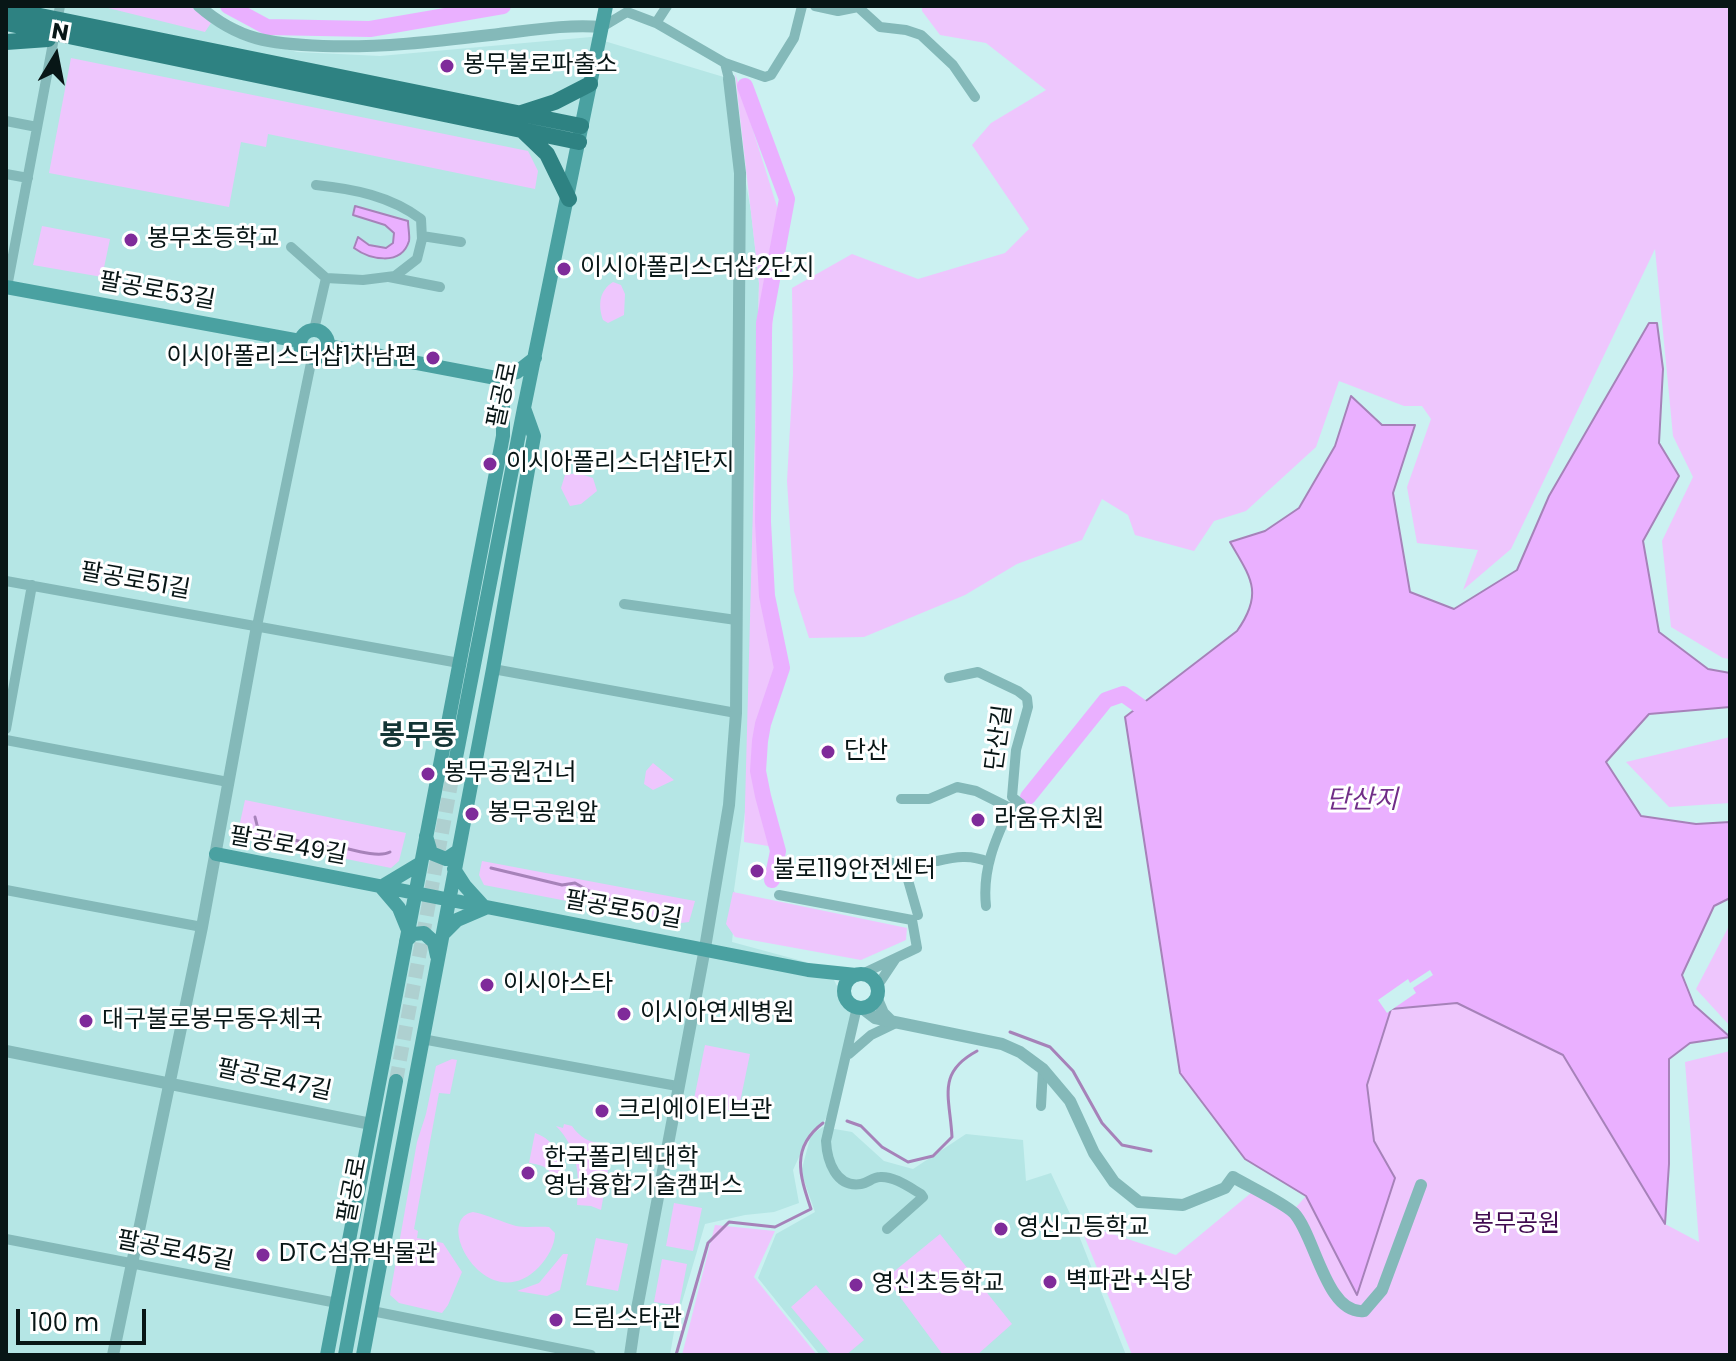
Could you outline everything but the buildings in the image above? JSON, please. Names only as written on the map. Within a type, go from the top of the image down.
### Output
[{"type":"highway","points":[[6,9],[38,22],[168,58],[520,121],[590,84]]},
{"type":"highway","points":[[6,42],[38,22]]},
{"type":"highway","points":[[6,23],[100,27],[580,134]]},
{"type":"highway","points":[[520,121],[547,154],[569,199]]},
{"type":"main road","name":"팔공로","points":[[453,773],[524,408],[608,6]]},
{"type":"main road","name":"팔공로53길","points":[[6,287],[300,341]]},
{"type":"main road","points":[[314,330],[325,335],[328,346],[320,357],[312,358],[304,354],[300,341],[307,332],[314,330]]},
{"type":"main road","points":[[328,346],[496,378],[517,372],[535,358]]},
{"type":"main road","points":[[327,1355],[407,936],[422,895],[421,863],[503,436],[503,392],[496,378]]},
{"type":"main road","points":[[503,436],[524,408]]},
{"type":"main road","points":[[363,1355],[534,436],[524,408]]},
{"type":"main road","points":[[426,836],[431,853],[446,859],[458,851]]},
{"type":"main road","name":"팔공로49길","points":[[216,854],[422,895]]},
{"type":"main road","points":[[407,936],[399,908],[381,887],[421,863]]},
{"type":"main road","points":[[443,935],[457,920],[485,908],[454,869]]},
{"type":"main road","name":"팔공로50길","points":[[422,895],[808,970],[859,974]]},
{"type":"main road","points":[[407,936],[424,933],[434,942],[438,961]]},
{"type":"main road","points":[[808,970],[822,976],[855,1004]]},
{"type":"main road","points":[[859,974],[873,978],[877,992],[855,1004],[847,981],[859,974]]},
{"type":"main road","name":"팔공로","points":[[345,1355],[396,1081]]},
{"type":"street","points":[[6,287],[60,6]]},
{"type":"street","points":[[199,6],[218,22],[266,43],[373,48],[583,25],[602,27],[627,12],[656,23],[725,63],[765,77],[771,75],[794,38],[802,6]]},
{"type":"street","points":[[656,23],[667,6]]},
{"type":"street","points":[[815,6],[838,11],[858,7],[880,27],[921,35],[953,65],[975,97]]},
{"type":"street","points":[[630,1355],[729,805],[736,713],[740,173],[725,63]]},
{"type":"street","points":[[6,121],[37,127]]},
{"type":"street","points":[[6,174],[28,178]]},
{"type":"street","points":[[291,247],[326,278],[363,280],[395,276],[417,259],[422,236],[421,219],[408,209],[384,198],[316,185]]},
{"type":"street","points":[[422,236],[461,242]]},
{"type":"street","points":[[387,277],[440,287]]},
{"type":"street","points":[[314,330],[326,278]]},
{"type":"street","points":[[216,854],[257,626],[312,358]]},
{"type":"street","name":"팔공로51길","points":[[6,581],[459,663]]},
{"type":"street","points":[[6,729],[32,585]]},
{"type":"street","points":[[624,604],[736,620]]},
{"type":"street","points":[[493,669],[736,713]]},
{"type":"street","name":"단산길","points":[[901,799],[929,799],[957,787],[976,791],[1010,808],[1021,804],[1012,797],[1016,750],[1028,707],[1027,698],[978,672],[949,678]]},
{"type":"street","points":[[6,740],[228,782]]},
{"type":"street","name":"단산길","points":[[986,906],[988,862],[1010,808]]},
{"type":"street","name":"팔공로49길","points":[[169,1082],[216,854]]},
{"type":"street","points":[[937,861],[961,856],[988,862]]},
{"type":"street","points":[[885,861],[904,866],[918,915]]},
{"type":"street","points":[[6,890],[202,927]]},
{"type":"street","points":[[779,895],[912,920],[917,948],[859,974]]},
{"type":"street","points":[[895,1022],[883,1013],[877,992],[896,958]]},
{"type":"street","points":[[887,1229],[923,1197],[921,1194],[896,1180],[878,1177],[862,1184],[847,1184],[835,1174],[827,1156],[826,1141],[848,1056],[855,1004],[875,1018],[1002,1044],[1020,1052],[1043,1069],[1070,1101],[1094,1153],[1114,1182],[1139,1202],[1183,1205],[1225,1188],[1233,1177],[1294,1213],[1330,1285],[1343,1305],[1354,1312],[1364,1311],[1382,1290],[1421,1185]]},
{"type":"street","points":[[848,1056],[871,1035],[895,1022]]},
{"type":"street","points":[[422,1039],[677,1086]]},
{"type":"street","name":"팔공로47길","points":[[6,1051],[371,1124]]},
{"type":"street","points":[[1041,1106],[1043,1069]]},
{"type":"street","points":[[113,1355],[169,1082]]},
{"type":"street","name":"팔공로45길","points":[[6,1239],[337,1303]]},
{"type":"street","points":[[372,1311],[591,1355]]},
{"type":"shaded area","points":[[6,6],[190,6],[211,23],[241,37],[297,52],[380,56],[591,37],[727,78],[751,211],[759,283],[746,805],[734,890],[736,901],[732,942],[828,968],[851,1014],[828,1115],[811,1131],[793,1170],[799,1203],[774,1212],[705,1224],[675,1326],[670,1355],[6,1355]]},
{"type":"shaded area","points":[[823,1127],[852,1132],[884,1161],[913,1169],[966,1134],[1023,1140],[1026,1181],[1051,1173],[1126,1355],[820,1355],[758,1278],[776,1234],[815,1212],[801,1172],[811,1135]]},
{"type":"green space","points":[[100,6],[190,6],[211,23],[205,32]]},
{"type":"green space","points":[[922,6],[1730,6],[1730,659],[1723,658],[1671,627],[1662,541],[1693,477],[1673,436],[1655,249],[1511,549],[1463,590],[1478,550],[1417,543],[1407,487],[1431,419],[1422,406],[1404,406],[1339,381],[1316,447],[1246,511],[1214,521],[1194,551],[1135,535],[1128,515],[1102,499],[1082,540],[1017,564],[965,595],[864,637],[809,638],[794,591],[787,481],[793,374],[792,288],[852,254],[918,279],[1005,253],[1029,229],[972,145],[991,123],[1046,90],[986,43],[940,35],[922,11]]},
{"type":"green space","points":[[71,58],[528,151],[538,171],[535,189],[268,134],[266,147],[241,142],[229,207],[49,173]]},
{"type":"green space","points":[[735,73],[779,213],[764,471],[778,664],[754,742],[757,792],[774,847],[744,842],[759,283]]},
{"type":"green space","points":[[42,226],[110,239],[102,277],[33,265]]},
{"type":"green space","points":[[613,282],[621,285],[625,294],[624,315],[608,323],[603,320],[601,299]]},
{"type":"green space","points":[[577,473],[593,478],[597,491],[581,504],[570,506],[561,488],[565,475]]},
{"type":"green space","points":[[1730,737],[1730,803],[1669,807],[1626,762]]},
{"type":"green space","points":[[653,763],[674,780],[653,790],[644,784],[646,771]]},
{"type":"green space","points":[[245,800],[406,833],[399,861],[391,868],[247,839],[239,827]]},
{"type":"green space","points":[[482,861],[695,901],[689,922],[681,923],[484,885],[479,875]]},
{"type":"green space","points":[[733,892],[907,928],[906,940],[861,960],[735,937],[726,924]]},
{"type":"green space","points":[[1730,926],[1730,1026],[1696,989]]},
{"type":"green space","name":"봉무공원","points":[[1457,1003],[1563,1055],[1665,1224],[1699,1242],[1685,1062],[1730,1051],[1730,1355],[1132,1355],[1079,1223],[1176,1255],[1251,1193],[1290,1214],[1306,1196],[1356,1294],[1395,1178],[1374,1141],[1367,1085],[1391,1009]]},
{"type":"green space","points":[[705,1045],[750,1054],[738,1112],[693,1104]]},
{"type":"green space","points":[[457,1060],[450,1094],[439,1093],[414,1229],[418,1231],[417,1238],[443,1243],[462,1272],[442,1313],[399,1303],[390,1295],[417,1142],[436,1066]]},
{"type":"green space","points":[[564,1124],[572,1126],[586,1139],[606,1143],[610,1152],[603,1160],[608,1171],[601,1210],[577,1205],[576,1163],[569,1144],[556,1126],[563,1128]]},
{"type":"green space","points":[[535,1133],[553,1145],[564,1179],[554,1178],[544,1167],[529,1163]]},
{"type":"green space","points":[[674,1203],[702,1208],[693,1251],[666,1246]]},
{"type":"green space","points":[[473,1212],[516,1226],[549,1227],[555,1233],[550,1252],[539,1267],[520,1280],[501,1282],[485,1275],[471,1262],[462,1247],[458,1231],[462,1219]]},
{"type":"green space","points":[[715,1225],[775,1231],[754,1277],[817,1355],[682,1355]]},
{"type":"green space","points":[[940,1234],[1012,1324],[977,1355],[943,1355],[886,1278]]},
{"type":"green space","points":[[596,1238],[628,1244],[618,1291],[586,1285]]},
{"type":"green space","points":[[563,1254],[568,1254],[560,1290],[547,1296],[517,1291],[539,1283]]},
{"type":"green space","points":[[662,1259],[687,1264],[679,1306],[654,1302]]},
{"type":"green space","points":[[816,1285],[864,1340],[846,1355],[831,1355],[791,1307]]},
{"type":"water","points":[[355,206],[408,221],[409,239],[405,249],[392,258],[384,258],[354,248],[358,237],[369,245],[386,248],[393,243],[394,233],[385,225],[353,215]]},
{"type":"water","name":"단산지","points":[[1649,323],[1657,323],[1663,369],[1659,443],[1679,476],[1643,541],[1659,632],[1708,669],[1730,673],[1730,707],[1649,714],[1606,762],[1641,816],[1696,824],[1730,822],[1730,898],[1714,906],[1682,975],[1694,1005],[1730,1037],[1690,1043],[1669,1059],[1669,1164],[1665,1224],[1563,1055],[1457,1003],[1391,1009],[1367,1085],[1374,1141],[1395,1178],[1357,1295],[1306,1196],[1245,1159],[1180,1073],[1125,717],[1237,631],[1250,606],[1252,586],[1230,542],[1265,531],[1299,508],[1335,446],[1351,396],[1382,425],[1415,425],[1393,493],[1410,592],[1454,609],[1517,570],[1549,496]]},
{"type":"pier","points":[[1430,970],[1433,975],[1413,988],[1416,993],[1387,1013],[1378,1000],[1408,979],[1410,983]]},
{"type":"waterway","points":[[228,6],[267,27],[370,29],[503,6]]},
{"type":"waterway","points":[[745,86],[787,199],[764,323],[763,522],[767,596],[782,668],[763,724],[758,771],[778,851],[772,880]]},
{"type":"waterway","points":[[1028,797],[1106,700],[1123,694],[1140,706]]},
{"type":"waterway","points":[[255,817],[263,836],[278,836],[373,854],[390,852]]},
{"type":"waterway","points":[[491,868],[562,885],[575,883],[600,897],[643,908],[652,906]]},
{"type":"waterway","points":[[1010,1032],[1050,1047],[1073,1071],[1102,1123],[1122,1145],[1151,1151]]},
{"type":"waterway","points":[[847,1121],[861,1126],[882,1147],[908,1162],[933,1156],[952,1137],[948,1098],[951,1077],[964,1059],[977,1051]]},
{"type":"waterway","points":[[676,1355],[708,1243],[729,1222],[775,1227],[811,1209],[800,1163],[806,1142],[823,1123]]},
{"type":"tunnel","points":[[396,1081],[453,773]]},
{"type":"place","name":"봉무불로파출소","points":[[447,66]]},
{"type":"place","name":"봉무초등학교","points":[[131,240]]},
{"type":"place","name":"이시아폴리스더샵2단지","points":[[564,269]]},
{"type":"place","name":"이시아폴리스더샵1차남편","points":[[433,358]]},
{"type":"place","name":"이시아폴리스더샵1단지","points":[[490,464]]},
{"type":"place","name":"단산","points":[[828,752]]},
{"type":"place","name":"봉무공원건너","points":[[428,774]]},
{"type":"place","name":"봉무공원앞","points":[[472,814]]},
{"type":"place","name":"라움유치원","points":[[978,820]]},
{"type":"place","name":"불로119안전센터","points":[[757,871]]},
{"type":"place","name":"이시아스타","points":[[487,985]]},
{"type":"place","name":"이시아연세병원","points":[[624,1014]]},
{"type":"place","name":"대구불로봉무동우체국","points":[[86,1021]]},
{"type":"place","name":"크리에이티브관","points":[[602,1111]]},
{"type":"place","name":"한국폴리텍대학 영남융합기술캠퍼스","points":[[528,1173]]},
{"type":"place","name":"영신고등학교","points":[[1001,1229]]},
{"type":"place","name":"DTC섬유박물관","points":[[263,1255]]},
{"type":"place","name":"벽파관+식당","points":[[1050,1282]]},
{"type":"place","name":"영신초등학교","points":[[856,1285]]},
{"type":"place","name":"드림스타관","points":[[556,1320]]},
{"type":"district","name":"봉무동","points":[[418,737]]}]
